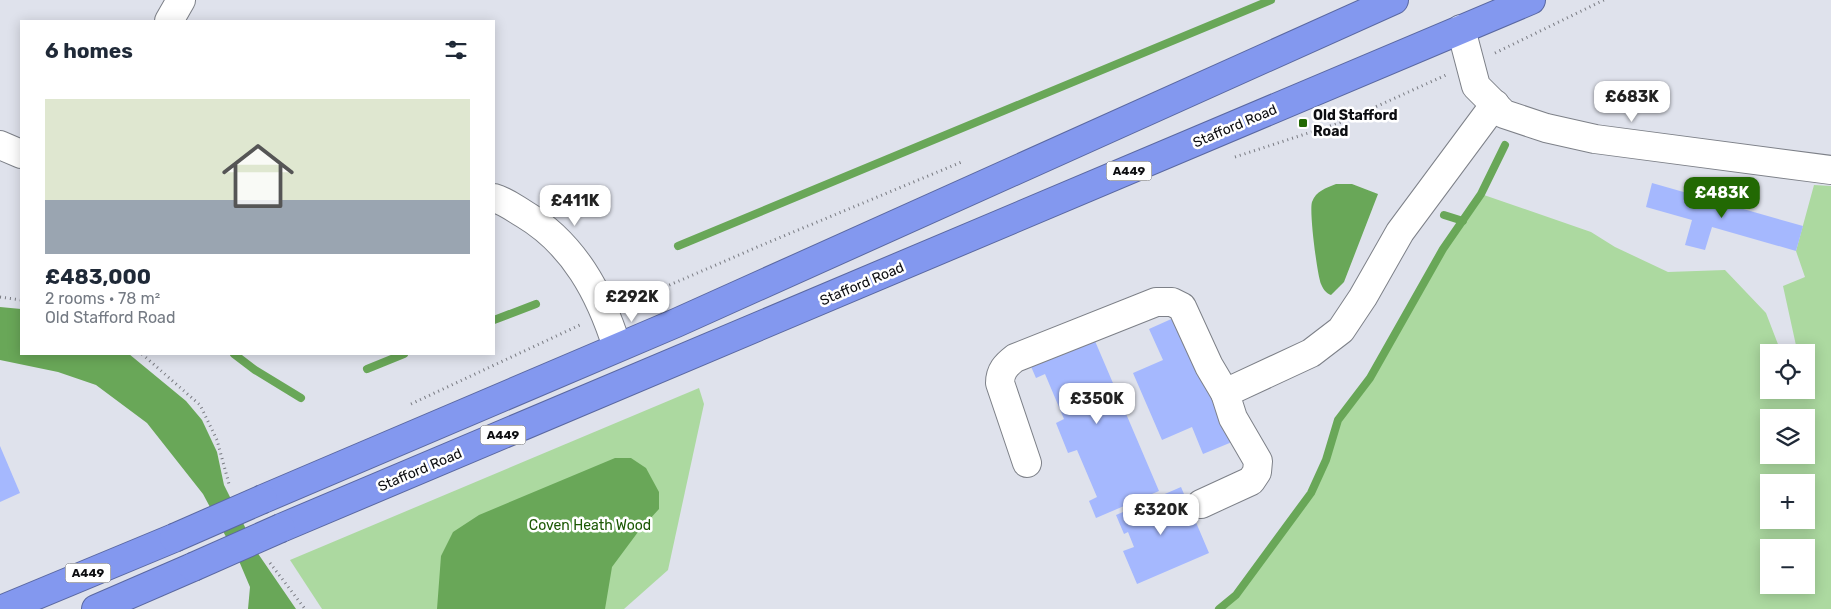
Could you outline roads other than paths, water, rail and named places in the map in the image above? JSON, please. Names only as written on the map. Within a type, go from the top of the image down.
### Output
[{"type":"highway","name":"A449","points":[[2,609],[174,538],[685,319],[1394,0]]},
{"type":"highway","name":"Stafford Road","points":[[96,609],[281,528],[1531,0]]},
{"type":"street","points":[[170,20],[181,0]]},
{"type":"street","points":[[1461,29],[1476,86],[1504,114],[1546,128],[1595,139],[1831,170]]},
{"type":"street","points":[[1225,393],[1311,353],[1341,330],[1400,232],[1495,104]]},
{"type":"street","points":[[0,145],[20,154]]},
{"type":"street","points":[[495,199],[546,227],[580,263],[607,312],[618,347]]},
{"type":"street","points":[[1028,463],[1000,384],[1000,375],[1007,365],[1015,358],[1156,302],[1172,302],[1182,307],[1225,393],[1233,418],[1258,461],[1256,472],[1246,484],[1201,504]]},
{"type":"waterway","points":[[678,246],[1271,0]]},
{"type":"waterway","points":[[1219,609],[1236,595],[1311,493],[1326,460],[1338,420],[1370,378],[1443,249],[1481,194],[1505,145]]},
{"type":"waterway","points":[[1444,215],[1463,221]]},
{"type":"waterway","points":[[495,320],[536,304]]},
{"type":"waterway","points":[[235,355],[255,370],[301,398]]},
{"type":"waterway","points":[[367,369],[402,355]]},
{"type":"place","name":"Old Stafford Road","points":[[1303,123]]},
{"type":"park label","name":"Coven Heath Wood","points":[[590,525]]}]
